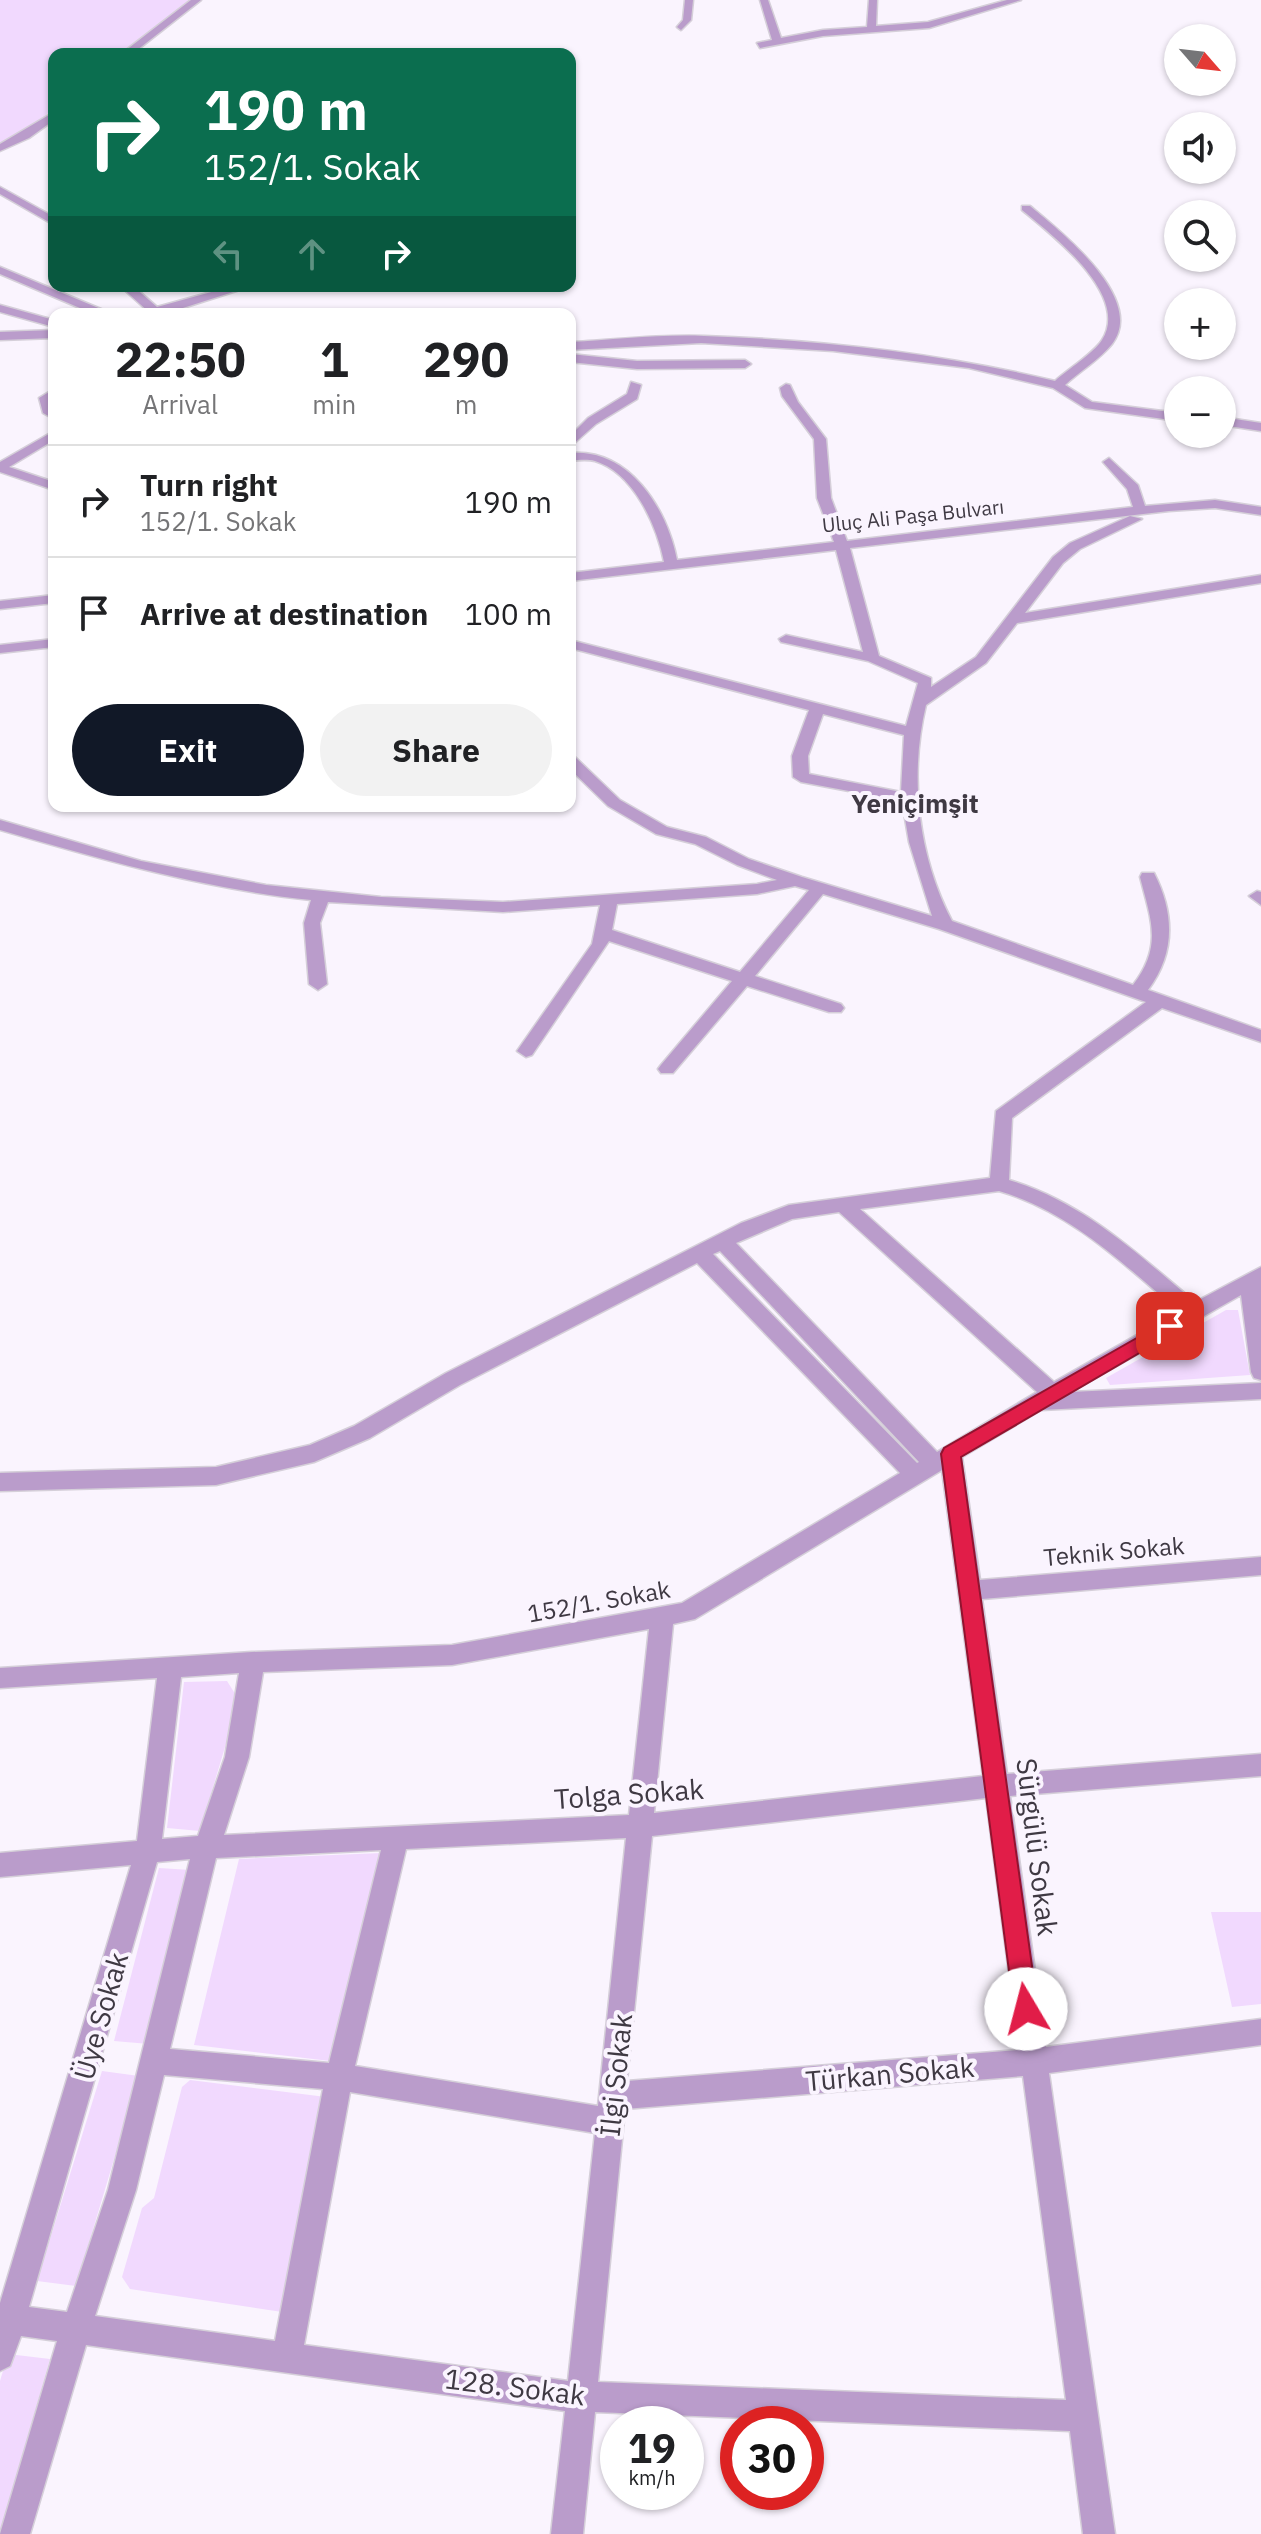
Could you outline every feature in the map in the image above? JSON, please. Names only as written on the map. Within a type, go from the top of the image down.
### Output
[{"type":"street","points":[[134,48],[197,0]]},
{"type":"street","points":[[681,27],[687,20],[689,0]]},
{"type":"street","points":[[764,0],[777,41]]},
{"type":"street","points":[[871,29],[873,0]]},
{"type":"street","points":[[760,45],[832,32],[934,24],[1017,0]]},
{"type":"street","points":[[0,148],[25,136],[48,119]]},
{"type":"street","points":[[0,190],[48,218]]},
{"type":"street","points":[[1026,208],[1096,274],[1111,299],[1112,333],[1108,341],[1057,385]]},
{"type":"street","points":[[0,270],[48,290]]},
{"type":"street","points":[[52,292],[90,308]]},
{"type":"street","points":[[133,292],[150,308]]},
{"type":"street","points":[[173,308],[226,292]]},
{"type":"street","points":[[0,308],[48,322]]},
{"type":"street","points":[[0,336],[48,334]]},
{"type":"street","points":[[576,346],[701,339],[767,341],[969,364],[1057,385],[1089,405],[1164,415]]},
{"type":"street","points":[[576,359],[637,365],[745,364]]},
{"type":"street","points":[[576,437],[592,421],[633,396],[635,385]]},
{"type":"street","points":[[786,388],[790,402],[816,430],[820,439],[824,498],[842,545],[872,658]]},
{"type":"street","points":[[1236,423],[1261,427]]},
{"type":"street","points":[[0,467],[48,439]]},
{"type":"street","points":[[576,457],[605,460],[631,483],[658,521],[669,544],[671,563]]},
{"type":"street","points":[[1109,462],[1133,488],[1140,510]]},
{"type":"street","points":[[0,467],[48,484]]},
{"type":"street","name":"Uluç Ali Paşa Bulvarı","points":[[576,576],[1169,507],[1215,504],[1261,511]]},
{"type":"street","points":[[917,704],[981,660],[1058,560],[1075,546],[1107,530],[1169,507]]},
{"type":"street","points":[[1013,619],[1258,579],[1261,563]]},
{"type":"street","points":[[0,605],[48,600]]},
{"type":"street","points":[[786,639],[872,658],[926,681],[917,704],[906,768],[911,822],[936,910],[945,925]]},
{"type":"street","points":[[0,649],[48,644]]},
{"type":"street","points":[[576,646],[912,732]]},
{"type":"street","points":[[818,707],[800,756],[801,777],[909,798]]},
{"type":"street","points":[[576,766],[614,803],[662,831],[700,840],[743,862],[796,881],[945,925],[1261,1036]]},
{"type":"street","points":[[0,825],[139,865],[266,890],[321,896],[503,907],[757,889],[796,881]]},
{"type":"street","points":[[1138,991],[1155,970],[1164,942],[1148,877]]},
{"type":"street","points":[[667,1069],[820,888]]},
{"type":"street","points":[[318,984],[312,923],[321,896]]},
{"type":"street","points":[[526,1051],[600,944],[610,899]]},
{"type":"street","points":[[602,933],[835,1008]]},
{"type":"street","points":[[999,1184],[1003,1115],[1161,1000]]},
{"type":"street","points":[[0,1482],[216,1476],[314,1453],[362,1432],[453,1379],[722,1241],[789,1212],[999,1184],[1029,1191],[1067,1209],[1194,1313]]},
{"type":"street","points":[[843,1205],[1044,1398],[1261,1391]]},
{"type":"street","points":[[722,1241],[933,1464]]},
{"type":"street","points":[[700,1253],[933,1464]]},
{"type":"street","points":[[1257,1278],[1261,1372]]},
{"type":"street","name":"152/1. Sokak","points":[[0,1678],[252,1662],[452,1655],[687,1612],[1044,1398],[1257,1278]]},
{"type":"street","name":"Sürgülü Sokak","points":[[933,1464],[971,1590],[1099,2534]]},
{"type":"street","name":"Teknik Sokak","points":[[971,1590],[1261,1566]]},
{"type":"street","name":"İlgi Sokak","points":[[567,2534],[662,1616]]},
{"type":"street","points":[[14,2534],[76,2328],[122,2190],[206,1847],[224,1807],[249,1712],[252,1662]]},
{"type":"street","name":"Üye Sokak","points":[[0,2356],[5,2318],[148,1851],[170,1669]]},
{"type":"street","name":"Tolga Sokak","points":[[0,1865],[206,1847],[641,1826],[996,1786],[1261,1765]]},
{"type":"street","points":[[287,2357],[339,2077],[396,1838]]},
{"type":"street","name":"Türkan Sokak","points":[[156,2061],[339,2077],[612,2109],[1033,2062],[1261,2032]]},
{"type":"street","name":"128. Sokak","points":[[5,2318],[583,2397],[1083,2416]]},
{"type":"shaded area","points":[[0,0],[191,0],[127,48],[48,48],[48,113],[30,129],[0,145]]},
{"type":"shaded area","points":[[1226,1310],[1238,1310],[1250,1375],[1110,1385],[1106,1378]]},
{"type":"shaded area","points":[[227,1681],[239,1700],[200,1831],[167,1828],[184,1682]]},
{"type":"shaded area","points":[[382,1853],[351,1990],[345,1997],[330,2061],[194,2045],[239,1859]]},
{"type":"shaded area","points":[[159,1868],[191,1870],[149,2044],[114,2041]]},
{"type":"shaded area","points":[[1211,1912],[1261,1912],[1261,2004],[1232,2007]]},
{"type":"shaded area","points":[[102,2071],[139,2076],[76,2286],[37,2281]]},
{"type":"shaded area","points":[[190,2080],[326,2097],[282,2312],[130,2289],[122,2277],[142,2208],[154,2198],[182,2087]]},
{"type":"shaded area","points":[[8,2354],[50,2359],[0,2534],[0,2381]]},
{"type":"district","name":"Yeniçimşit","points":[[915,804]]},
{"type":"route","points":[[1026,2009],[951,1454],[1170,1326]]}]
